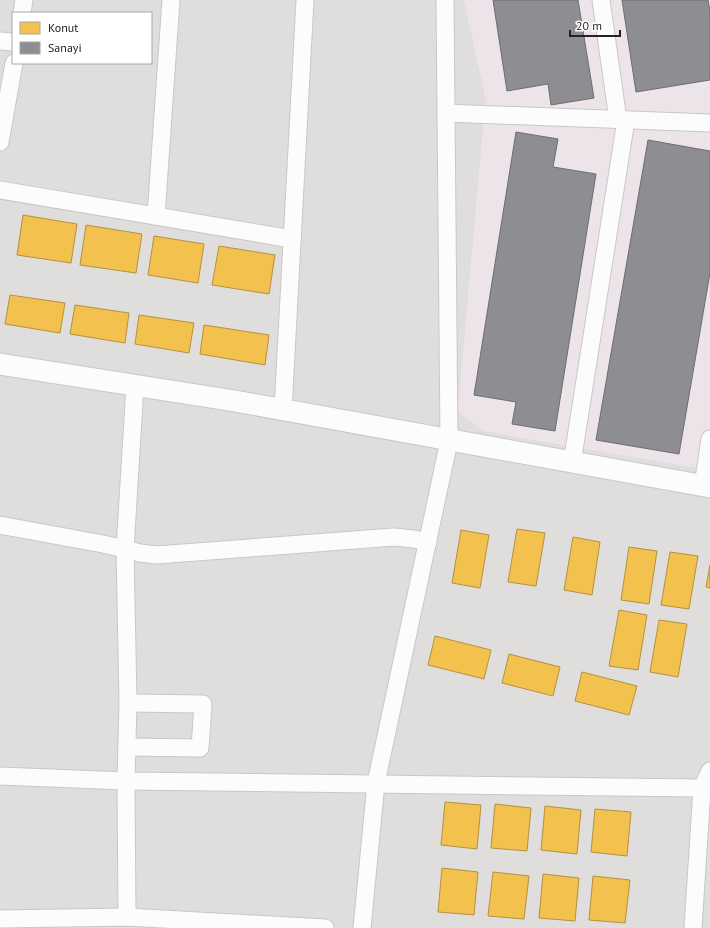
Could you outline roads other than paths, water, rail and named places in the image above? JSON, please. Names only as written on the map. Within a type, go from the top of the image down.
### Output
[{"type":"street","points":[[22,12],[24,0]]},
{"type":"street","points":[[156,216],[171,0]]},
{"type":"street","points":[[283,410],[305,0]]},
{"type":"street","points":[[362,928],[376,783],[449,441],[445,0]]},
{"type":"street","points":[[572,463],[622,120],[601,0]]},
{"type":"street","points":[[0,41],[12,42]]},
{"type":"street","points":[[0,142],[14,64]]},
{"type":"street","points":[[446,113],[710,123]]},
{"type":"street","points":[[0,190],[292,239]]},
{"type":"street","points":[[0,364],[235,401],[449,441],[706,486],[710,439]]},
{"type":"street","points":[[127,917],[126,781],[128,703],[125,549],[135,386]]},
{"type":"street","points":[[0,525],[103,544],[140,553],[157,555],[394,537],[414,538],[428,542]]},
{"type":"street","points":[[127,747],[200,748],[203,704],[128,703]]},
{"type":"street","points":[[693,928],[702,788],[710,771]]},
{"type":"street","points":[[0,776],[126,781],[702,788]]},
{"type":"street","points":[[0,919],[127,917],[325,928]]}]
